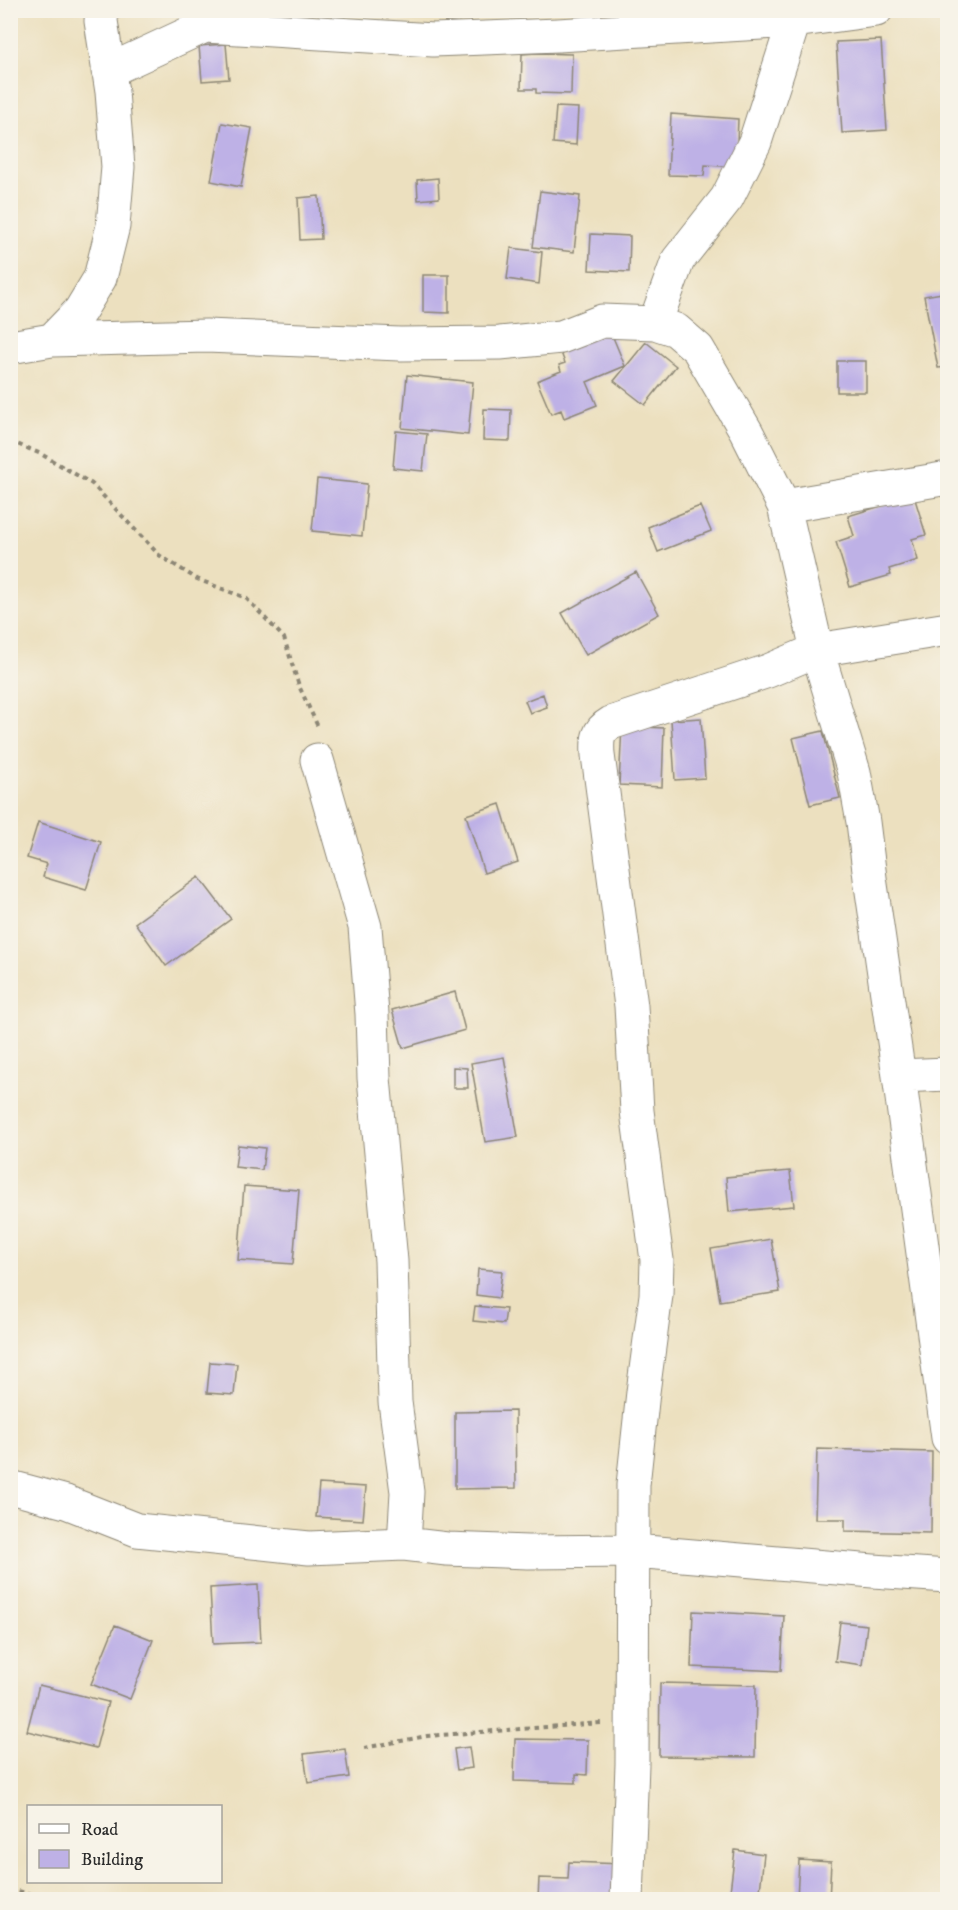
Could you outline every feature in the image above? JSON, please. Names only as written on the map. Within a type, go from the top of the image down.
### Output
[{"type":"street","points":[[52,340],[80,311],[100,278],[113,226],[118,167],[112,92],[101,21],[102,10]]},
{"type":"street","points":[[108,71],[205,26],[434,40],[558,35],[658,19],[794,21],[876,10]]},
{"type":"street","points":[[655,322],[678,260],[727,198],[755,142],[794,21]]},
{"type":"street","points":[[10,347],[52,340],[206,336],[400,344],[500,343],[561,337],[602,321],[655,322],[676,330],[698,349],[746,431],[784,506],[817,650],[854,772],[899,1076],[948,1438]]},
{"type":"street","points":[[784,506],[948,478]]},
{"type":"street","points":[[627,1899],[632,1764],[633,1485],[656,1295],[657,1260],[637,1111],[631,1006],[598,755],[598,735],[611,723],[756,675],[817,650],[948,629]]},
{"type":"street","points":[[317,760],[365,927],[372,1014],[374,1078],[391,1260],[395,1402],[407,1492],[404,1544]]},
{"type":"street","points":[[899,1076],[948,1074]]},
{"type":"street","points":[[10,1487],[66,1502],[137,1530],[309,1548],[404,1544],[447,1549],[634,1551],[948,1576]]},
{"type":"path","points":[[10,441],[40,454],[92,484],[159,555],[197,579],[246,598],[284,638],[299,686],[319,728],[317,760]]},
{"type":"path","points":[[364,1748],[427,1736],[632,1720]]},
{"type":"path","points":[[10,1889],[55,1899]]},
{"type":"building","points":[[881,40],[887,130],[842,133],[836,42]]},
{"type":"building","points":[[226,44],[229,79],[202,81],[199,46]]},
{"type":"building","points":[[522,54],[572,54],[571,94],[536,93],[536,89],[521,89]]},
{"type":"building","points":[[556,107],[578,108],[576,145],[553,143]]},
{"type":"building","points":[[671,114],[738,119],[736,167],[705,165],[704,176],[668,175]]},
{"type":"building","points":[[222,123],[252,128],[241,187],[211,181]]},
{"type":"building","points":[[438,178],[439,198],[418,200],[417,180]]},
{"type":"building","points":[[540,191],[580,196],[574,252],[533,247]]},
{"type":"building","points":[[319,196],[321,239],[300,240],[298,198]]},
{"type":"building","points":[[591,234],[630,236],[629,272],[589,270]]},
{"type":"building","points":[[511,248],[542,252],[539,284],[507,279]]},
{"type":"building","points":[[423,275],[449,275],[449,313],[423,312]]},
{"type":"building","points":[[948,292],[948,367],[938,368],[924,296]]},
{"type":"building","points":[[610,330],[625,366],[587,382],[597,405],[564,418],[561,410],[551,414],[537,381],[561,371],[559,365],[565,363],[560,350]]},
{"type":"building","points":[[646,342],[676,366],[645,405],[614,381]]},
{"type":"building","points":[[837,361],[866,361],[866,392],[837,392]]},
{"type":"building","points":[[407,375],[473,382],[468,435],[402,428]]},
{"type":"building","points":[[484,409],[511,410],[510,441],[483,440]]},
{"type":"building","points":[[396,431],[427,434],[423,471],[393,468]]},
{"type":"building","points":[[317,479],[367,484],[362,536],[312,531]]},
{"type":"building","points":[[914,496],[926,535],[912,539],[918,560],[889,569],[891,575],[850,587],[836,542],[854,536],[848,516]]},
{"type":"building","points":[[700,506],[711,531],[658,552],[648,527]]},
{"type":"building","points":[[636,572],[659,614],[586,655],[562,613]]},
{"type":"building","points":[[543,694],[547,707],[530,713],[525,701]]},
{"type":"building","points":[[701,718],[705,778],[675,780],[671,720]]},
{"type":"building","points":[[622,726],[664,728],[662,787],[619,785]]},
{"type":"building","points":[[823,731],[840,798],[810,805],[793,738]]},
{"type":"building","points":[[500,804],[518,862],[484,873],[466,815]]},
{"type":"building","points":[[38,822],[101,842],[86,890],[43,877],[47,864],[27,858]]},
{"type":"building","points":[[199,877],[231,919],[166,966],[135,923]]},
{"type":"building","points":[[455,992],[465,1030],[403,1048],[392,1010]]},
{"type":"building","points":[[504,1057],[518,1137],[485,1142],[471,1063]]},
{"type":"building","points":[[453,1067],[467,1068],[468,1088],[453,1088]]},
{"type":"building","points":[[238,1145],[265,1148],[262,1170],[235,1167]]},
{"type":"building","points":[[790,1171],[794,1206],[729,1212],[726,1177]]},
{"type":"building","points":[[244,1186],[299,1190],[293,1264],[238,1260]]},
{"type":"building","points":[[771,1239],[780,1292],[720,1301],[711,1249]]},
{"type":"building","points":[[478,1269],[502,1271],[499,1298],[476,1295]]},
{"type":"building","points":[[475,1306],[506,1309],[504,1324],[473,1321]]},
{"type":"building","points":[[210,1362],[237,1364],[234,1395],[207,1393]]},
{"type":"building","points":[[515,1411],[516,1488],[455,1489],[455,1412]]},
{"type":"building","points":[[817,1449],[932,1452],[931,1533],[845,1531],[845,1519],[815,1519]]},
{"type":"building","points":[[319,1484],[366,1487],[363,1520],[316,1517]]},
{"type":"building","points":[[258,1585],[261,1642],[213,1644],[210,1588]]},
{"type":"building","points":[[693,1611],[784,1616],[781,1671],[691,1667]]},
{"type":"building","points":[[840,1622],[867,1625],[862,1665],[835,1661]]},
{"type":"building","points":[[115,1625],[153,1640],[130,1699],[91,1684]]},
{"type":"building","points":[[660,1683],[756,1685],[755,1757],[659,1756]]},
{"type":"building","points":[[39,1685],[108,1702],[96,1748],[27,1731]]},
{"type":"building","points":[[515,1739],[588,1740],[587,1775],[576,1774],[576,1783],[514,1781]]},
{"type":"building","points":[[469,1747],[472,1768],[457,1770],[454,1749]]},
{"type":"building","points":[[345,1749],[349,1777],[308,1783],[304,1754]]},
{"type":"building","points":[[735,1850],[764,1854],[759,1900],[729,1900]]},
{"type":"building","points":[[799,1860],[831,1862],[829,1900],[797,1900]]},
{"type":"building","points":[[569,1862],[623,1864],[622,1900],[538,1900],[539,1878],[568,1879]]}]
